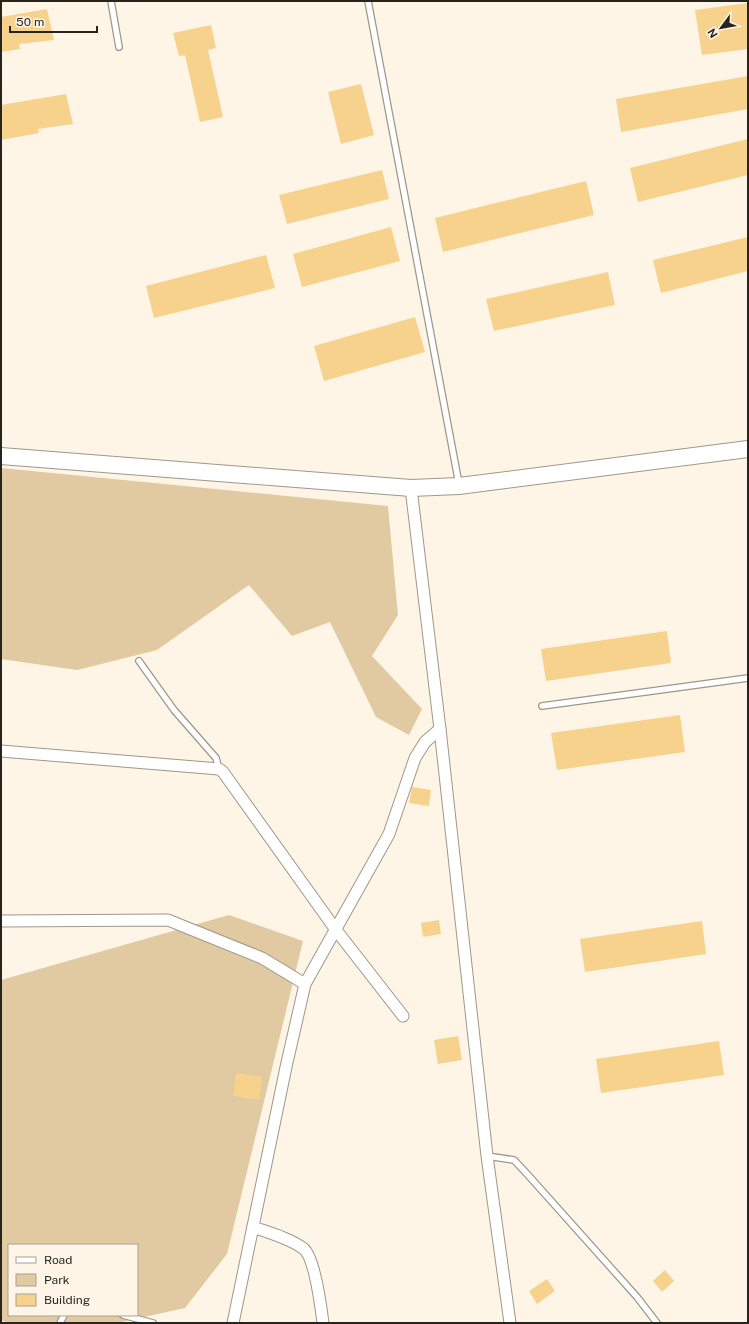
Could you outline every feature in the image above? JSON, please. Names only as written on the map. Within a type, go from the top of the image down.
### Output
[{"type":"street","points":[[1,456],[411,488],[459,486],[748,449]]},
{"type":"street","points":[[411,488],[440,729],[487,1156],[510,1323]]},
{"type":"street","points":[[233,1323],[286,1067],[306,984],[389,834],[415,758],[425,742],[440,729]]},
{"type":"street","points":[[1,751],[218,769],[223,772],[336,930],[403,1016]]},
{"type":"street","points":[[1,921],[168,920],[262,958],[306,984]]},
{"type":"street","points":[[253,1227],[288,1240],[305,1250],[314,1270],[324,1323]]},
{"type":"lane","points":[[111,1],[119,47]]},
{"type":"lane","points":[[368,1],[459,486]]},
{"type":"lane","points":[[139,661],[174,710],[216,758],[218,769]]},
{"type":"lane","points":[[542,706],[748,678]]},
{"type":"lane","points":[[487,1156],[514,1160],[637,1297],[657,1323]]},
{"type":"lane","points":[[127,1316],[153,1323]]},
{"type":"green space","points":[[1,468],[388,506],[398,615],[372,656],[422,709],[409,735],[376,717],[330,622],[292,636],[249,585],[157,650],[77,670],[1,659]]},
{"type":"green space","points":[[229,915],[303,941],[227,1254],[185,1308],[117,1323],[8,1323],[1,1320],[1,980]]},
{"type":"building","points":[[748,3],[748,49],[702,55],[695,10]]},
{"type":"building","points":[[47,9],[54,40],[19,44],[20,49],[1,52],[1,17]]},
{"type":"building","points":[[211,25],[216,48],[208,50],[223,117],[200,122],[185,55],[179,56],[173,33]]},
{"type":"building","points":[[748,76],[748,109],[621,132],[616,99]]},
{"type":"building","points":[[361,84],[374,135],[341,144],[328,92]]},
{"type":"building","points":[[66,94],[73,124],[38,129],[39,133],[1,140],[1,105]]},
{"type":"building","points":[[748,139],[748,175],[638,202],[630,168]]},
{"type":"building","points":[[382,170],[389,199],[287,224],[279,195]]},
{"type":"building","points":[[586,181],[594,215],[443,252],[435,218]]},
{"type":"building","points":[[391,227],[400,261],[302,287],[293,254]]},
{"type":"building","points":[[748,237],[748,271],[661,293],[653,260]]},
{"type":"building","points":[[266,255],[275,288],[154,318],[146,286]]},
{"type":"building","points":[[608,272],[615,305],[494,331],[486,299]]},
{"type":"building","points":[[415,317],[425,352],[324,381],[314,346]]},
{"type":"building","points":[[667,631],[671,663],[546,681],[541,649]]},
{"type":"building","points":[[680,715],[685,752],[557,770],[551,733]]},
{"type":"building","points":[[412,787],[431,790],[429,806],[409,803]]},
{"type":"building","points":[[439,920],[441,934],[423,937],[421,923]]},
{"type":"building","points":[[702,921],[706,954],[585,972],[580,939]]},
{"type":"building","points":[[458,1036],[462,1060],[438,1064],[434,1040]]},
{"type":"building","points":[[719,1041],[724,1075],[601,1093],[596,1059]]},
{"type":"building","points":[[236,1073],[262,1077],[259,1100],[233,1096]]},
{"type":"building","points":[[665,1270],[674,1281],[662,1292],[653,1281]]},
{"type":"building","points":[[547,1279],[555,1291],[537,1304],[529,1291]]}]
